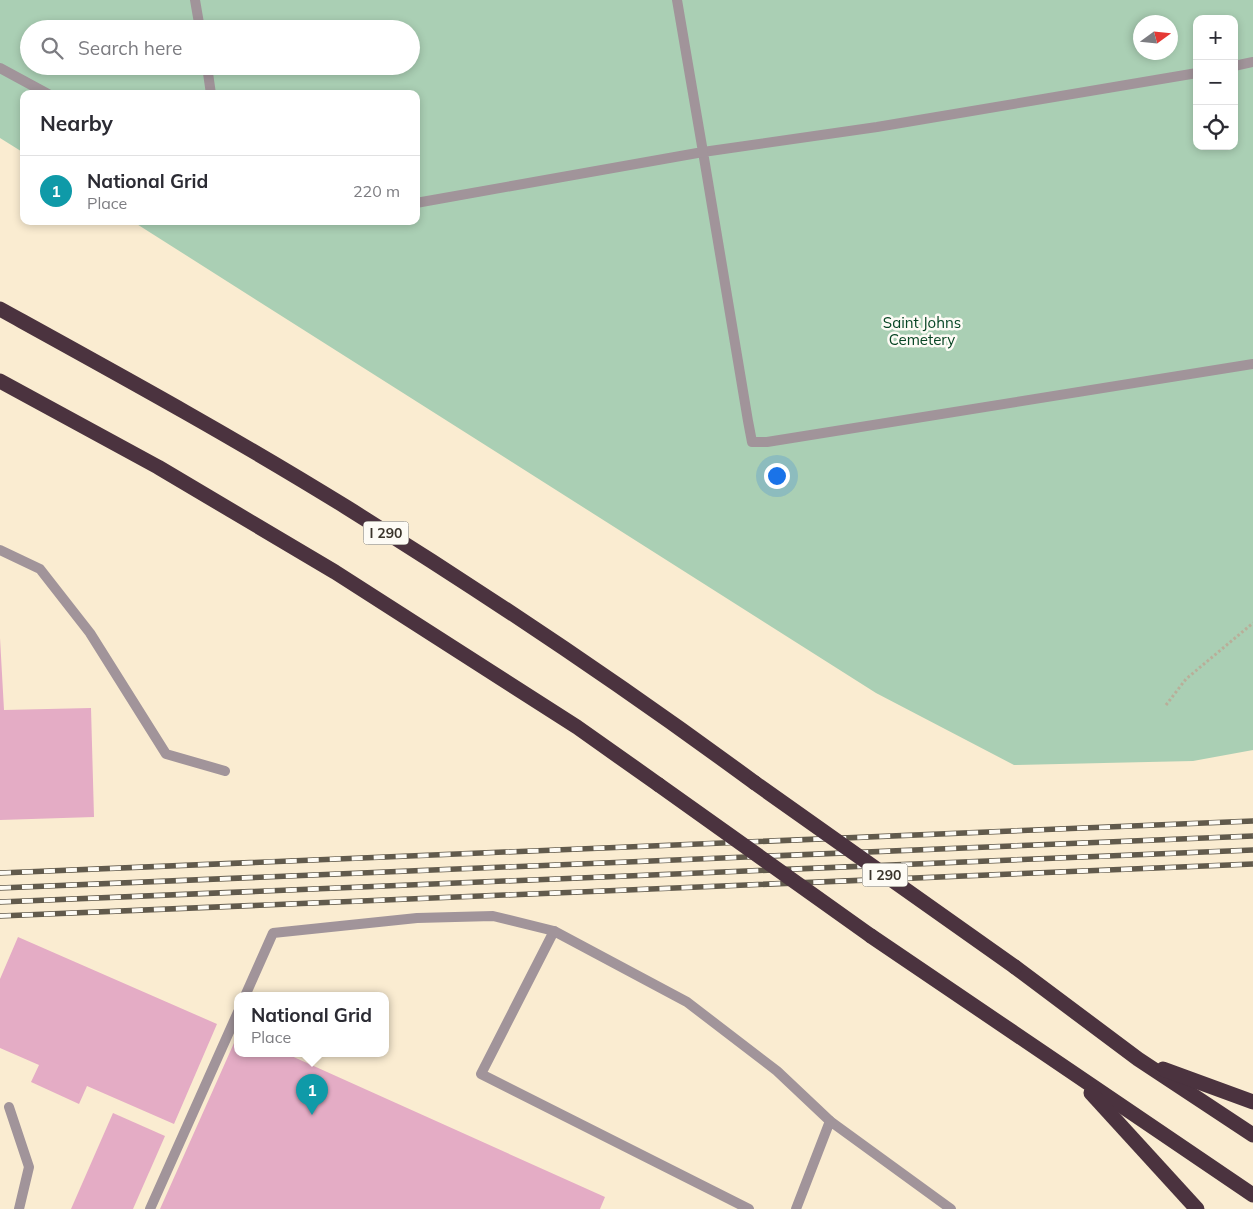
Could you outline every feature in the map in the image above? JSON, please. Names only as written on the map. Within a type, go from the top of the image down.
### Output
[{"type":"highway","name":"I 290","points":[[0,309],[139,386],[345,507],[554,641],[1015,967],[1138,1059],[1253,1135]]},
{"type":"highway","points":[[0,381],[158,467],[335,572],[577,727],[871,936],[1253,1195]]},
{"type":"highway","points":[[1138,1059],[1253,1102]]},
{"type":"highway","points":[[1075,1076],[1197,1209]]},
{"type":"lane","points":[[195,0],[198,20]]},
{"type":"lane","points":[[677,0],[752,442],[767,442],[1253,364]]},
{"type":"lane","points":[[1238,65],[1253,62]]},
{"type":"lane","points":[[0,68],[41,90]]},
{"type":"lane","points":[[420,202],[703,152],[877,127],[1193,74]]},
{"type":"lane","points":[[208,75],[210,90]]},
{"type":"lane","points":[[0,550],[40,568],[90,633],[166,754],[225,771]]},
{"type":"lane","points":[[247,992],[273,933],[417,918],[493,916],[554,931],[687,1002],[777,1071],[830,1121],[951,1209]]},
{"type":"lane","points":[[554,931],[481,1074],[749,1209]]},
{"type":"lane","points":[[150,1209],[234,1021]]},
{"type":"lane","points":[[10,1107],[30,1167],[19,1209]]},
{"type":"lane","points":[[796,1209],[830,1121]]},
{"type":"path","points":[[1166,705],[1186,679],[1253,623]]},
{"type":"green space","name":"Saint Johns Cemetery","points":[[0,0],[1253,0],[1253,750],[1193,761],[1014,765],[876,693],[138,225],[420,225],[420,90],[20,90],[20,150],[0,138]]},
{"type":"building","points":[[0,638],[4,710],[91,708],[94,817],[0,820]]},
{"type":"building","points":[[18,937],[217,1024],[174,1124],[87,1086],[79,1104],[31,1082],[39,1065],[0,1048],[0,979]]},
{"type":"building","points":[[234,1043],[234,1057],[294,1057],[605,1197],[600,1209],[160,1209]]},
{"type":"building","points":[[113,1113],[165,1136],[133,1209],[71,1209]]},
{"type":"railway","points":[[0,873],[1253,821]]},
{"type":"railway","points":[[0,888],[1253,836]]},
{"type":"railway","points":[[0,902],[1253,850]]},
{"type":"railway","points":[[0,916],[1253,864]]},
{"type":"place","name":"National Grid","points":[[312,1115]]}]
